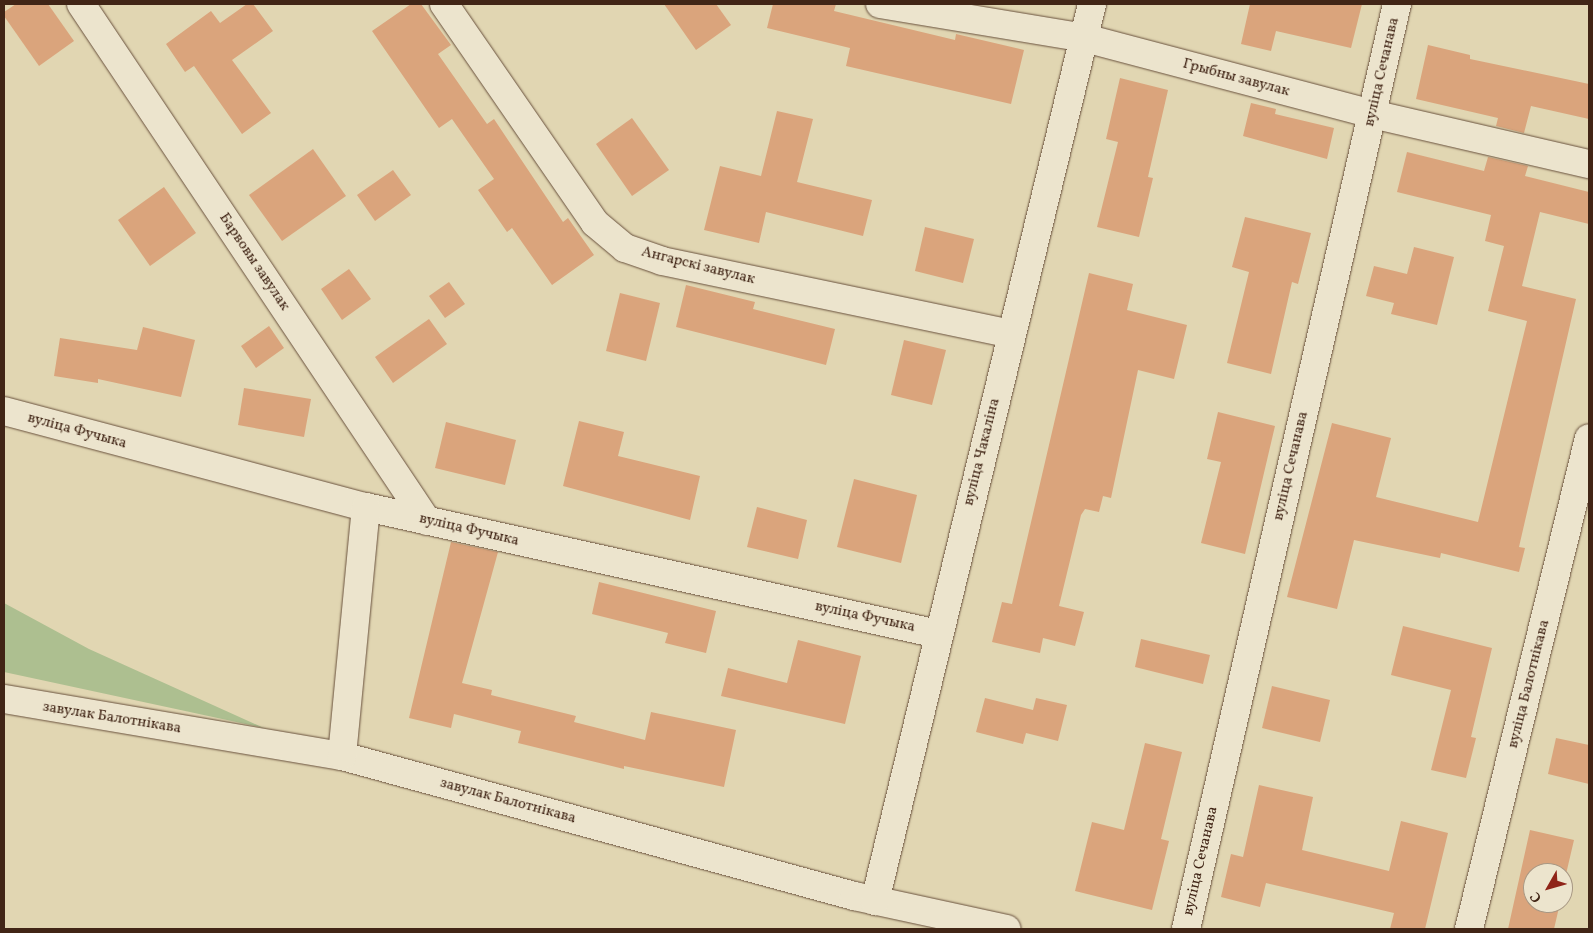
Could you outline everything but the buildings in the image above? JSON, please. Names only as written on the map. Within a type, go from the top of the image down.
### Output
[{"type":"street","name":"Барвовы завулак","points":[[81,4],[427,520]]},
{"type":"street","name":"Ангарскі завулак","points":[[444,4],[595,223],[625,248],[662,261],[1010,334]]},
{"type":"street","name":"Грыбны завулак","points":[[880,4],[1084,38],[1372,114],[1589,164]]},
{"type":"street","name":"вуліца Чакаліна","points":[[875,901],[1010,334],[1092,4]]},
{"type":"street","name":"вуліца Сечанава","points":[[1186,929],[1397,4]]},
{"type":"street","name":"вуліца Фучыка","points":[[4,411],[366,507],[938,634]]},
{"type":"street","name":"вуліца Балотнікава","points":[[1469,929],[1589,438]]},
{"type":"street","points":[[342,756],[366,507]]},
{"type":"street","name":"завулак Балотнікава","points":[[4,699],[342,756],[875,901],[1006,929]]},
{"type":"green space","points":[[4,603],[89,649],[264,728],[4,672]]}]
